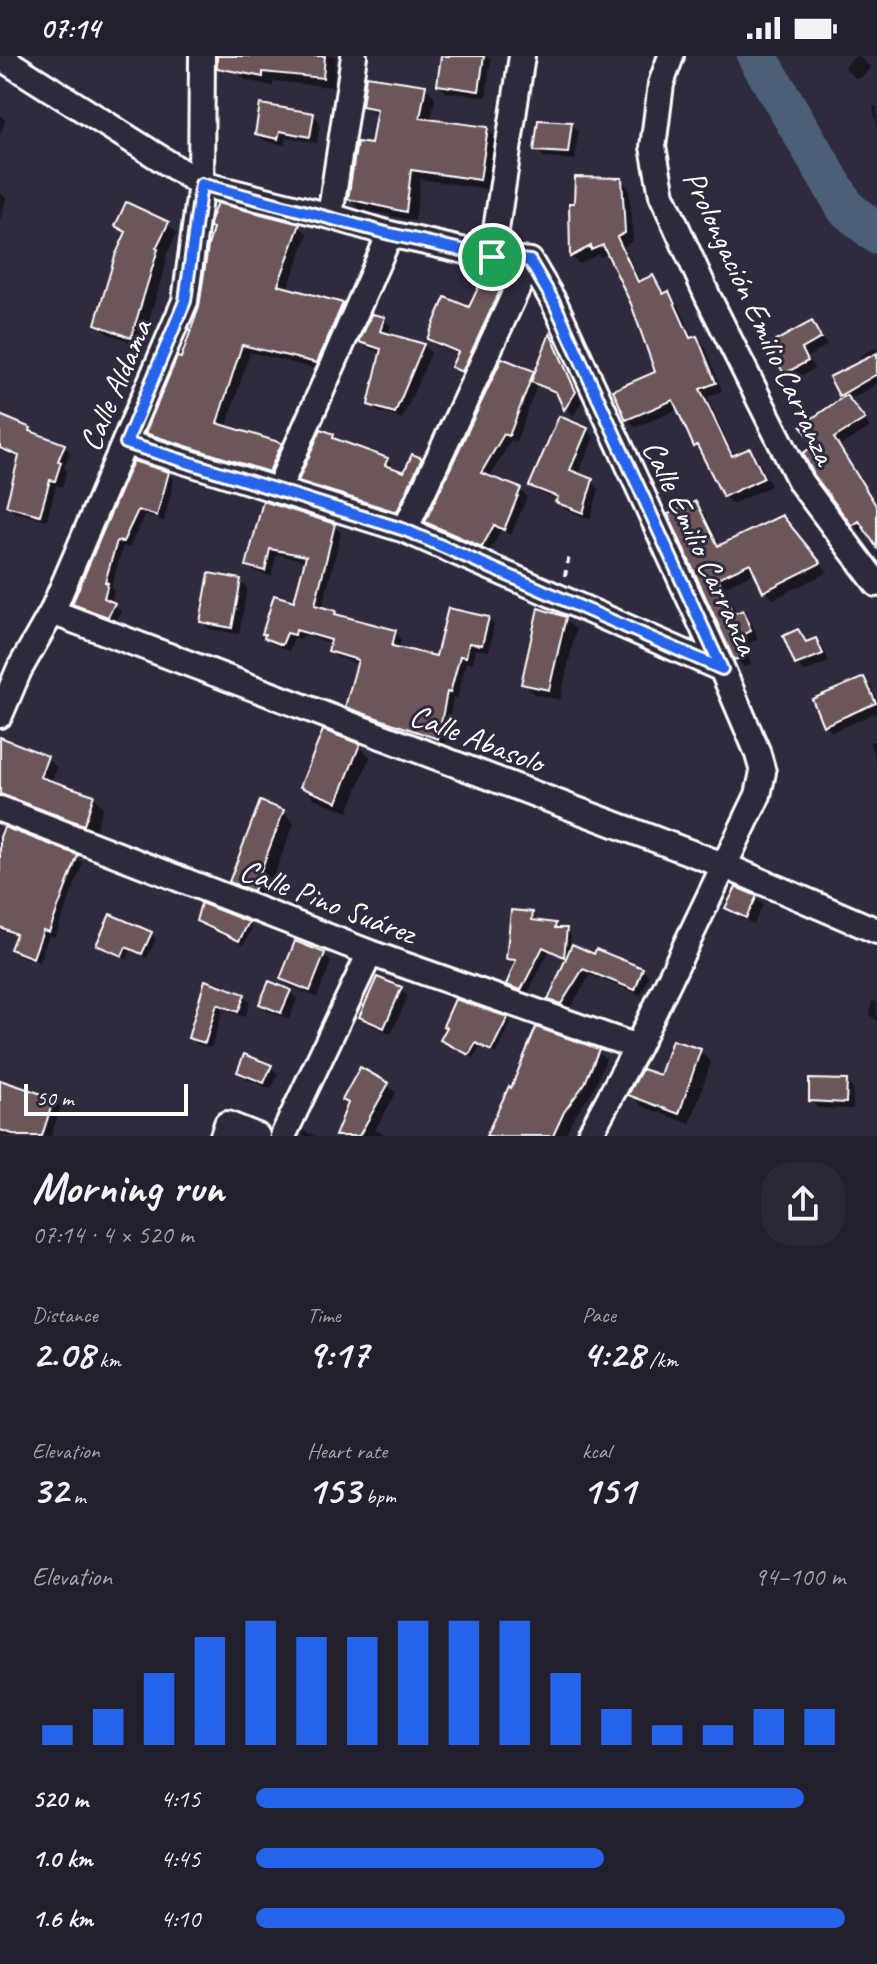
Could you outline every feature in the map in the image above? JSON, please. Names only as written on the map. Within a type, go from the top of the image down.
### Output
[{"type":"street","name":"Calle Aldama","points":[[0,715],[10,665],[52,612],[185,301],[201,184],[202,56]]},
{"type":"street","points":[[330,216],[354,56]]},
{"type":"street","points":[[492,257],[522,56]]},
{"type":"street","name":"Prolongación Emilio Carranza","points":[[671,56],[661,84],[653,147],[662,195],[708,297],[801,483],[877,584]]},
{"type":"street","points":[[0,57],[201,184],[390,234],[492,257],[530,261],[405,530]]},
{"type":"street","points":[[278,490],[390,234]]},
{"type":"street","name":"Calle Emilio Carranza","points":[[530,261],[554,302],[722,669],[763,772],[758,795],[637,1047],[589,1136]]},
{"type":"street","points":[[126,443],[405,530],[722,669]]},
{"type":"street","name":"Calle Abasolo","points":[[52,612],[723,865],[877,931]]},
{"type":"street","name":"Calle Pino Suárez","points":[[0,809],[370,953],[637,1047]]},
{"type":"street","points":[[283,1136],[370,953]]},
{"type":"street","points":[[223,1136],[227,1124],[257,1136]]},
{"type":"building","points":[[217,56],[325,56],[323,78],[263,72],[263,77],[217,68]]},
{"type":"building","points":[[441,56],[484,56],[479,91],[437,85]]},
{"type":"building","points":[[366,76],[426,85],[420,118],[488,127],[480,180],[411,170],[406,212],[348,199],[357,142],[371,144],[377,109],[362,106]]},
{"type":"building","points":[[260,104],[314,113],[310,137],[280,131],[278,139],[255,134]]},
{"type":"building","points":[[538,120],[572,122],[568,153],[534,151]]},
{"type":"building","points":[[575,177],[622,178],[625,233],[617,237],[638,282],[653,275],[663,294],[669,291],[690,338],[697,336],[716,383],[700,389],[732,456],[750,448],[764,478],[723,497],[697,445],[694,447],[673,400],[626,420],[613,390],[655,372],[631,304],[603,245],[591,250],[591,246],[570,257],[569,203],[574,203]]},
{"type":"building","points":[[126,202],[169,222],[156,248],[131,338],[95,324],[115,256],[126,232],[115,226]]},
{"type":"building","points":[[217,203],[300,224],[278,285],[343,303],[317,363],[242,345],[217,423],[282,443],[269,472],[145,433],[177,357],[181,358],[199,307],[213,229],[210,228],[211,218]]},
{"type":"building","points":[[486,271],[505,280],[462,372],[451,367],[458,352],[427,339],[445,297],[469,307]]},
{"type":"building","points":[[372,314],[385,317],[380,331],[424,344],[395,413],[368,405],[381,349],[359,342]]},
{"type":"building","points":[[812,321],[821,338],[802,349],[808,361],[784,374],[768,345]]},
{"type":"building","points":[[550,333],[576,392],[564,410],[556,392],[531,382]]},
{"type":"building","points":[[877,353],[877,374],[839,396],[829,377]]},
{"type":"building","points":[[502,358],[534,371],[509,436],[504,434],[481,473],[521,488],[504,530],[494,525],[482,547],[425,522]]},
{"type":"building","points":[[846,395],[865,419],[834,438],[877,507],[877,548],[859,521],[852,526],[814,475],[803,453],[815,445],[801,426]]},
{"type":"building","points":[[0,415],[65,444],[55,481],[50,480],[40,515],[6,506],[19,456],[0,448]]},
{"type":"building","points":[[559,416],[588,428],[570,470],[593,479],[583,513],[555,502],[558,497],[529,486]]},
{"type":"building","points":[[321,429],[334,434],[333,438],[388,458],[385,465],[404,472],[412,454],[422,458],[397,512],[298,481]]},
{"type":"building","points":[[133,461],[169,472],[157,516],[138,510],[123,542],[117,541],[105,582],[108,583],[104,598],[115,603],[108,617],[72,604]]},
{"type":"building","points":[[263,501],[335,524],[315,605],[336,611],[335,614],[396,630],[392,646],[436,656],[448,608],[489,617],[482,645],[469,643],[466,657],[460,656],[450,693],[447,692],[438,739],[345,707],[358,660],[328,651],[331,640],[296,630],[295,635],[287,633],[282,645],[264,638],[265,634],[262,634],[274,595],[294,601],[306,556],[270,549],[265,571],[246,566]]},
{"type":"building","points":[[696,501],[718,546],[782,515],[821,563],[763,592],[750,563],[718,578],[733,614],[743,610],[751,631],[737,637],[744,657],[734,660],[668,514]]},
{"type":"building","points":[[209,573],[241,579],[232,628],[200,622]]},
{"type":"building","points":[[538,608],[566,617],[549,690],[521,684]]},
{"type":"building","points":[[798,629],[806,642],[816,638],[823,654],[795,665],[783,636]]},
{"type":"building","points":[[864,677],[876,703],[823,726],[812,699]]},
{"type":"building","points":[[323,730],[360,744],[337,802],[300,787]]},
{"type":"building","points":[[0,737],[48,756],[40,777],[94,795],[84,825],[0,794]]},
{"type":"building","points":[[260,801],[284,810],[253,891],[229,882]]},
{"type":"building","points":[[4,827],[78,855],[49,932],[43,930],[33,958],[10,949],[16,934],[0,927],[0,837]]},
{"type":"building","points":[[736,887],[757,896],[746,918],[725,908]]},
{"type":"building","points":[[201,903],[249,922],[239,941],[196,921]]},
{"type":"building","points":[[511,910],[533,912],[532,920],[556,923],[555,928],[567,928],[564,957],[543,947],[521,990],[506,985],[516,960],[506,959]]},
{"type":"building","points":[[110,914],[152,932],[142,954],[126,947],[122,956],[96,945]]},
{"type":"building","points":[[295,941],[325,953],[310,991],[280,979]]},
{"type":"building","points":[[572,944],[594,954],[596,949],[643,968],[635,990],[583,969],[561,1004],[548,1000]]},
{"type":"building","points":[[377,977],[402,987],[384,1028],[359,1017]]},
{"type":"building","points":[[205,980],[245,994],[238,1012],[217,1004],[205,1043],[188,1038]]},
{"type":"building","points":[[269,981],[291,990],[281,1013],[259,1004]]},
{"type":"building","points":[[455,999],[508,1017],[491,1051],[476,1043],[469,1055],[440,1040]]},
{"type":"building","points":[[536,1027],[599,1049],[585,1083],[564,1112],[553,1136],[486,1136],[509,1086],[511,1088]]},
{"type":"building","points":[[672,1040],[701,1049],[679,1114],[628,1095],[642,1069],[660,1075]]},
{"type":"building","points":[[244,1054],[272,1065],[264,1083],[237,1072]]},
{"type":"building","points":[[360,1067],[389,1083],[359,1136],[335,1136],[348,1103],[342,1100]]},
{"type":"building","points":[[809,1079],[847,1080],[846,1103],[809,1101]]},
{"type":"building","points":[[0,1080],[54,1098],[42,1136],[19,1136],[0,1130]]},
{"type":"waterway","points":[[757,56],[846,208],[877,234]]},
{"type":"route","points":[[201,184],[390,234],[492,257],[530,261],[554,302],[722,669],[405,530],[126,443],[185,301],[201,184]]}]
